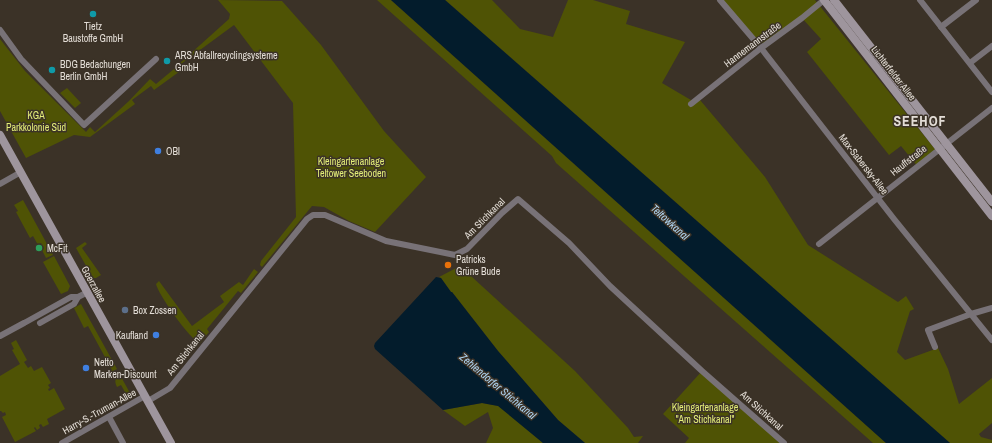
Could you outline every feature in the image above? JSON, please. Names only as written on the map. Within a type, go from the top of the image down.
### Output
[{"type":"main road","name":"Lichterfelder Allee","points":[[824,0],[943,146],[992,202]]},
{"type":"main road","name":"Lichterfelder Allee","points":[[834,0],[943,146],[992,216]]},
{"type":"main road","name":"Goerzallee","points":[[0,134],[172,443]]},
{"type":"street","name":"Max-Sabersky-Allee","points":[[720,0],[761,48],[878,198],[992,340]]},
{"type":"street","name":"Hannemannstraße","points":[[691,104],[824,0]]},
{"type":"street","points":[[920,0],[992,92]]},
{"type":"street","points":[[941,27],[976,0]]},
{"type":"street","points":[[0,30],[21,59],[84,125],[156,59]]},
{"type":"street","points":[[970,63],[992,46]]},
{"type":"street","name":"Hauffstraße","points":[[819,244],[992,108]]},
{"type":"street","points":[[0,184],[21,172]]},
{"type":"street","name":"Am Stichkanal","points":[[147,399],[170,388],[307,219],[313,215],[325,215],[386,241],[455,255],[467,249],[502,213],[518,200],[569,243],[610,286],[702,371],[784,443]]},
{"type":"street","points":[[0,336],[71,297],[78,297],[88,292]]},
{"type":"street","points":[[40,323],[74,304],[78,297]]},
{"type":"street","points":[[935,347],[928,330],[992,308]]},
{"type":"street","name":"Harry-S.-Truman-Allee","points":[[62,443],[109,417],[147,399]]},
{"type":"street","points":[[109,417],[123,443]]},
{"type":"green space","name":"Kleingartenanlage Teltower Seeboden","points":[[218,0],[282,1],[321,45],[384,131],[426,177],[375,232],[349,221],[324,207],[312,206],[262,267],[260,265],[261,261],[296,217],[293,103],[234,25],[181,64],[180,63],[229,19],[230,14]]},
{"type":"green space","points":[[377,0],[391,0],[886,443],[873,443],[556,163],[552,156]]},
{"type":"green space","points":[[445,0],[492,0],[520,29],[553,37],[568,0],[593,0],[630,11],[626,24],[685,42],[662,83],[696,103],[700,100],[765,177],[808,245],[898,302],[906,296],[914,309],[910,311],[897,352],[905,360],[938,348],[948,369],[959,404],[992,378],[992,423],[979,434],[981,437],[992,440],[992,443],[950,443]]},
{"type":"green space","points":[[722,0],[815,0],[938,153],[919,168],[901,146],[889,155],[807,52],[821,39],[801,17],[765,43],[760,43]]},
{"type":"green space","name":"KGA Parkkolonie Süd","points":[[0,39],[25,71],[86,132],[90,127],[95,132],[129,101],[150,79],[156,84],[180,64],[183,69],[154,90],[151,86],[132,100],[135,104],[90,137],[74,135],[26,158],[0,111]]},
{"type":"green space","points":[[67,88],[81,103],[75,108],[60,93]]},
{"type":"green space","points":[[23,200],[53,255],[46,258],[42,250],[44,248],[41,243],[38,245],[33,236],[30,238],[16,212],[18,211],[14,205]]},
{"type":"green space","points":[[85,242],[87,244],[82,248],[101,275],[96,278],[93,278],[76,248]]},
{"type":"green space","points":[[54,256],[70,286],[68,291],[61,294],[43,262]]},
{"type":"green space","points":[[460,266],[575,371],[628,428],[634,437],[643,436],[638,443],[585,443],[558,420],[498,351],[439,277]]},
{"type":"green space","points":[[254,269],[258,272],[241,293],[238,291],[207,329],[209,332],[200,343],[189,334],[175,316],[162,297],[156,284],[159,281],[192,326],[224,302],[220,296],[239,282],[243,285]]},
{"type":"green space","points":[[81,304],[117,369],[109,373],[112,370],[88,326],[84,328],[74,308]]},
{"type":"green space","points":[[16,340],[27,360],[24,362],[28,368],[31,366],[34,371],[42,367],[51,383],[48,385],[50,388],[48,389],[49,391],[54,388],[65,409],[47,419],[49,424],[43,427],[41,424],[39,425],[40,428],[37,430],[35,427],[34,428],[36,431],[15,442],[2,417],[6,415],[5,412],[3,413],[0,411],[0,376],[20,364],[12,350],[14,349],[11,343]]},
{"type":"green space","name":"Kleingartenanlage \"Am Stichkanal\"","points":[[702,371],[782,443],[685,443],[689,438],[663,414]]},
{"type":"green space","points":[[120,375],[130,393],[128,398],[99,415],[97,412],[123,398],[121,395],[125,392],[121,385],[117,387],[115,381]]},
{"type":"green space","points":[[482,403],[499,406],[543,443],[486,443],[493,428],[488,412],[465,426],[443,410]]},
{"type":"water","name":"Teltowkanal","points":[[391,0],[445,0],[950,443],[886,443]]},
{"type":"water","name":"Zehlendorfer Stichkanal","points":[[436,277],[441,278],[498,351],[558,420],[585,443],[543,443],[498,406],[482,403],[443,410],[375,349],[375,343]]},
{"type":"place","name":"Tietz Baustoffe GmbH","points":[[93,14]]},
{"type":"place","name":"ARS Abfallrecyclingsysteme GmbH","points":[[167,61]]},
{"type":"place","name":"BDG Bedachungen Berlin GmbH","points":[[52,70]]},
{"type":"place","name":"OBI","points":[[158,151]]},
{"type":"place","name":"McFit","points":[[39,248]]},
{"type":"place","name":"Patricks Grüne Bude","points":[[448,265]]},
{"type":"place","name":"Box Zossen","points":[[125,310]]},
{"type":"place","name":"Kaufland","points":[[156,335]]},
{"type":"place","name":"Netto Marken-Discount","points":[[86,368]]},
{"type":"district","name":"SEEHOF","points":[[920,121]]}]
